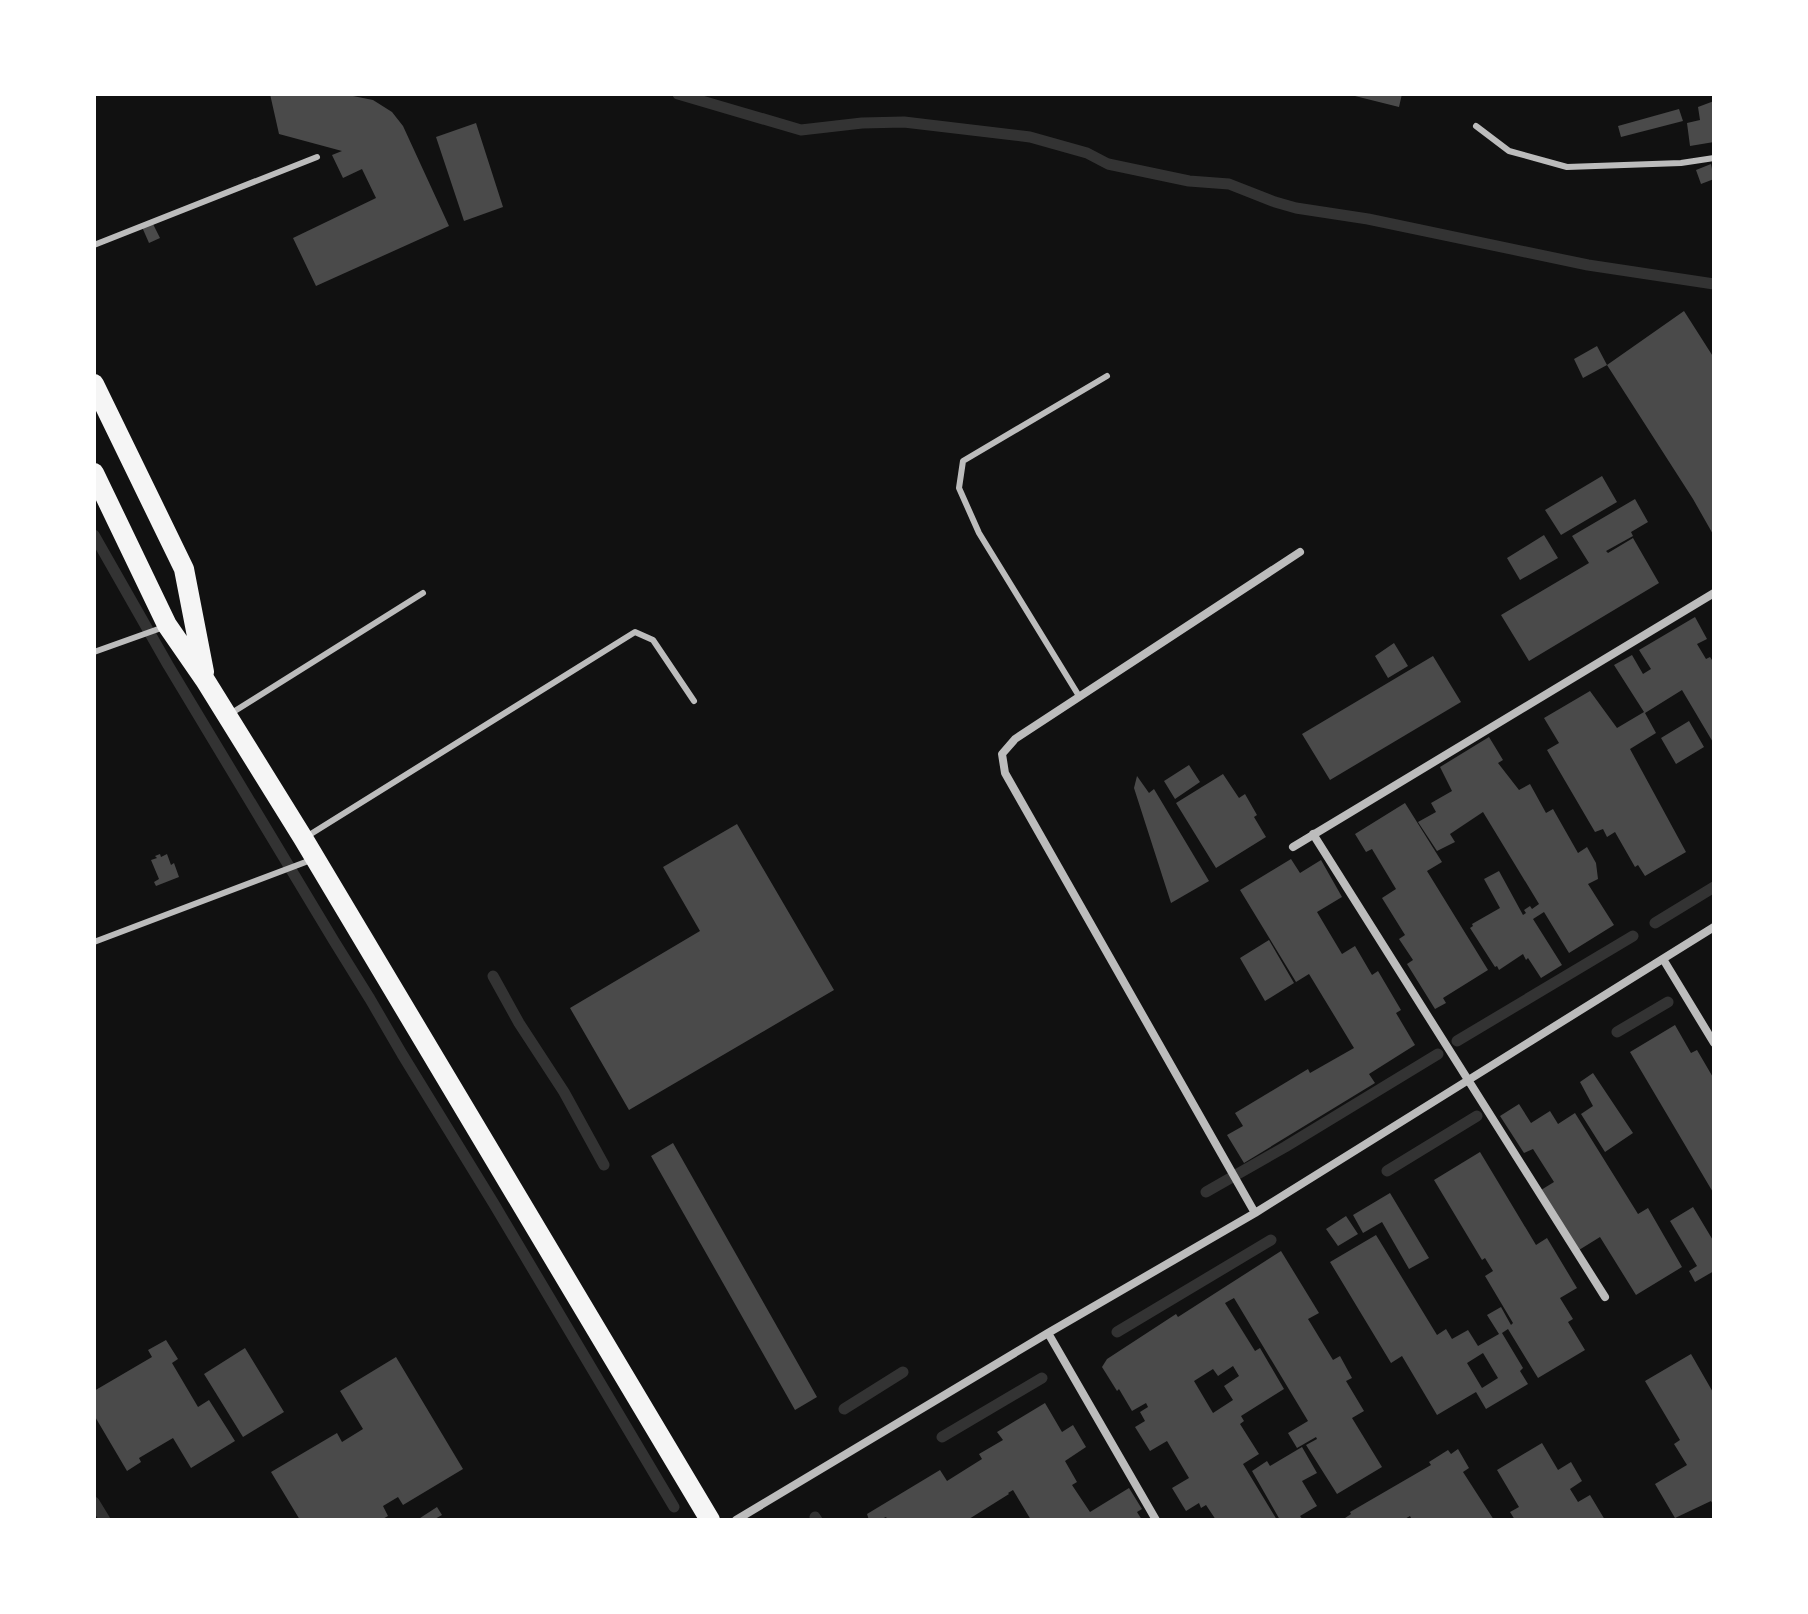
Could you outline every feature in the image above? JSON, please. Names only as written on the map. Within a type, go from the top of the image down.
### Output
[{"type":"main road","points":[[94,384],[184,569],[205,680]]},
{"type":"main road","points":[[94,473],[167,625],[205,680],[303,838],[710,1520]]},
{"type":"street","points":[[1255,1213],[1005,773],[1002,754],[1015,739],[1300,552]]},
{"type":"street","points":[[1293,847],[1714,595]]},
{"type":"street","points":[[1313,834],[1605,1297]]},
{"type":"street","points":[[736,1520],[1255,1213],[1714,927]]},
{"type":"street","points":[[1663,959],[1714,1043]]},
{"type":"street","points":[[1048,1333],[1156,1520]]},
{"type":"lane","points":[[1476,126],[1509,151],[1567,167],[1681,163],[1714,158]]},
{"type":"lane","points":[[94,245],[317,157]]},
{"type":"lane","points":[[1079,696],[979,533],[959,488],[963,461],[1107,376]]},
{"type":"lane","points":[[227,715],[423,593]]},
{"type":"lane","points":[[94,652],[167,625]]},
{"type":"lane","points":[[303,838],[635,632],[653,640],[694,701]]},
{"type":"lane","points":[[94,942],[315,859]]},
{"type":"building","points":[[270,94],[343,94],[373,100],[392,112],[403,126],[449,226],[316,286],[293,238],[376,198],[362,169],[343,178],[332,155],[342,151],[279,134]]},
{"type":"building","points":[[1347,94],[1402,94],[1399,107]]},
{"type":"building","points":[[1714,101],[1714,142],[1690,146],[1687,123],[1700,120],[1698,107]]},
{"type":"building","points":[[1679,109],[1683,121],[1621,137],[1618,126]]},
{"type":"building","points":[[476,123],[503,207],[464,221],[436,137]]},
{"type":"building","points":[[1711,164],[1714,179],[1701,184],[1696,170]]},
{"type":"building","points":[[152,222],[160,238],[149,243],[142,227]]},
{"type":"building","points":[[1684,311],[1714,358],[1714,536],[1607,365]]},
{"type":"building","points":[[1597,346],[1607,365],[1583,378],[1574,359]]},
{"type":"building","points":[[1602,476],[1617,502],[1561,535],[1545,510]]},
{"type":"building","points":[[1635,499],[1648,522],[1631,532],[1633,536],[1606,551],[1608,553],[1633,538],[1659,583],[1529,661],[1501,615],[1589,563],[1572,536]]},
{"type":"building","points":[[1544,535],[1558,558],[1520,580],[1507,558]]},
{"type":"building","points":[[1695,617],[1707,639],[1697,644],[1706,659],[1714,659],[1714,744],[1682,690],[1645,713],[1656,733],[1630,749],[1686,852],[1645,876],[1638,865],[1635,867],[1615,832],[1607,837],[1603,829],[1595,832],[1547,750],[1559,743],[1544,718],[1590,691],[1617,728],[1644,712],[1614,665],[1632,655],[1643,674],[1651,669],[1639,650]]},
{"type":"building","points":[[1394,643],[1408,666],[1388,678],[1375,656]]},
{"type":"building","points":[[1433,656],[1461,702],[1330,780],[1302,734]]},
{"type":"building","points":[[1689,721],[1704,747],[1676,764],[1661,738]]},
{"type":"building","points":[[1489,737],[1503,760],[1498,763],[1519,790],[1530,784],[1546,813],[1553,809],[1578,853],[1587,847],[1596,863],[1598,879],[1588,884],[1614,925],[1569,953],[1544,912],[1533,919],[1562,965],[1541,978],[1523,954],[1499,970],[1470,928],[1500,908],[1484,879],[1499,871],[1523,915],[1526,913],[1524,910],[1539,904],[1483,812],[1450,834],[1455,842],[1437,851],[1418,822],[1436,812],[1431,803],[1452,791],[1440,767]]},
{"type":"building","points":[[1189,765],[1200,782],[1175,799],[1164,781]]},
{"type":"building","points":[[1223,774],[1239,798],[1245,794],[1266,837],[1216,868],[1176,803]]},
{"type":"building","points":[[1137,776],[1149,793],[1154,789],[1209,881],[1171,903],[1134,788]]},
{"type":"building","points":[[1405,803],[1442,862],[1427,871],[1488,970],[1443,998],[1446,1003],[1435,1009],[1407,964],[1413,960],[1399,939],[1405,935],[1382,898],[1396,889],[1372,849],[1366,852],[1355,834]]},
{"type":"building","points":[[737,824],[834,990],[629,1110],[570,1008],[700,931],[663,867]]},
{"type":"building","points":[[160,854],[161,857],[167,854],[179,877],[156,886],[154,882],[159,879],[151,860]]},
{"type":"building","points":[[1291,859],[1300,873],[1321,860],[1342,897],[1317,912],[1342,954],[1355,946],[1372,975],[1378,971],[1401,1010],[1396,1013],[1415,1045],[1369,1074],[1375,1083],[1244,1163],[1227,1135],[1243,1126],[1235,1113],[1308,1069],[1310,1073],[1354,1048],[1309,974],[1296,982],[1240,890]]},
{"type":"building","points":[[1269,940],[1294,983],[1265,1001],[1240,958]]},
{"type":"building","points":[[1675,1025],[1691,1053],[1697,1050],[1714,1079],[1714,1194],[1630,1052]]},
{"type":"building","points":[[1593,1073],[1633,1133],[1605,1152],[1581,1114],[1593,1106],[1580,1082]]},
{"type":"building","points":[[1519,1104],[1531,1123],[1550,1111],[1558,1124],[1575,1113],[1638,1214],[1648,1208],[1682,1267],[1636,1295],[1600,1237],[1579,1250],[1541,1190],[1554,1182],[1533,1149],[1524,1153],[1500,1116]]},
{"type":"building","points":[[673,1143],[817,1397],[795,1410],[651,1156]]},
{"type":"building","points":[[1480,1152],[1536,1245],[1547,1238],[1577,1288],[1560,1298],[1573,1319],[1568,1322],[1585,1350],[1538,1378],[1508,1329],[1502,1333],[1523,1368],[1520,1371],[1528,1384],[1486,1409],[1476,1392],[1437,1415],[1402,1356],[1391,1363],[1330,1262],[1376,1235],[1437,1335],[1446,1329],[1452,1339],[1468,1330],[1478,1346],[1499,1334],[1487,1315],[1501,1307],[1511,1325],[1513,1323],[1485,1276],[1493,1271],[1485,1258],[1482,1260],[1434,1180]],"holes":[[[1483,1353],[1498,1378],[1482,1388],[1467,1363]]]},
{"type":"building","points":[[1390,1193],[1429,1258],[1409,1269],[1382,1222],[1363,1233],[1353,1215]]},
{"type":"building","points":[[1693,1207],[1714,1242],[1714,1271],[1695,1282],[1689,1271],[1697,1266],[1670,1221]]},
{"type":"building","points":[[1346,1216],[1358,1234],[1338,1246],[1326,1229]]},
{"type":"building","points":[[1281,1251],[1319,1313],[1308,1319],[1333,1360],[1340,1356],[1352,1378],[1346,1381],[1364,1411],[1352,1418],[1382,1467],[1337,1494],[1306,1445],[1316,1437],[1297,1448],[1288,1433],[1308,1421],[1234,1298],[1225,1303],[1255,1351],[1260,1348],[1284,1389],[1241,1416],[1244,1421],[1240,1424],[1259,1454],[1243,1464],[1277,1520],[1216,1520],[1206,1505],[1201,1508],[1199,1503],[1186,1511],[1172,1488],[1189,1478],[1167,1441],[1150,1451],[1135,1427],[1145,1421],[1140,1412],[1148,1407],[1146,1403],[1132,1411],[1102,1367],[1107,1359],[1176,1314],[1178,1317]],"holes":[[[1233,1366],[1239,1376],[1224,1386],[1233,1400],[1213,1413],[1194,1381],[1213,1369],[1218,1376]]]},
{"type":"building","points":[[166,1340],[178,1359],[172,1363],[198,1407],[209,1400],[235,1441],[191,1468],[173,1438],[139,1458],[141,1462],[127,1471],[94,1415],[94,1391],[152,1357],[148,1350]]},
{"type":"building","points":[[245,1348],[284,1412],[243,1437],[204,1374]]},
{"type":"building","points":[[1691,1354],[1714,1394],[1714,1506],[1711,1501],[1675,1518],[1655,1484],[1687,1465],[1674,1444],[1680,1440],[1645,1381]]},
{"type":"building","points":[[396,1357],[463,1469],[403,1505],[398,1497],[383,1506],[388,1516],[381,1520],[300,1520],[271,1472],[337,1433],[342,1442],[363,1429],[340,1391]]},
{"type":"building","points":[[1045,1403],[1062,1432],[1073,1425],[1086,1447],[1065,1461],[1077,1482],[1072,1485],[1090,1512],[1129,1488],[1142,1509],[1137,1512],[1142,1520],[1031,1520],[1013,1490],[970,1520],[888,1520],[886,1517],[869,1520],[867,1514],[940,1470],[947,1481],[982,1459],[979,1454],[1003,1440],[997,1432]]},
{"type":"building","points":[[1542,1443],[1558,1470],[1571,1462],[1582,1481],[1570,1489],[1578,1502],[1590,1495],[1605,1520],[1515,1520],[1510,1512],[1519,1507],[1497,1470]]},
{"type":"building","points":[[1302,1447],[1317,1473],[1302,1481],[1317,1506],[1300,1516],[1303,1520],[1280,1520],[1252,1471],[1267,1461],[1270,1466]]},
{"type":"building","points":[[1458,1449],[1469,1468],[1463,1472],[1494,1520],[1412,1520],[1410,1516],[1403,1520],[1342,1520],[1350,1512],[1431,1465],[1429,1462],[1448,1450],[1451,1454]]},
{"type":"building","points":[[437,1507],[442,1515],[433,1520],[417,1520]]},
{"type":"waterway","points":[[678,94],[801,130],[904,122],[1030,137],[1087,153],[1108,164],[1189,181],[1229,184],[1296,208],[1368,219],[1588,265],[1714,284]]},
{"type":"waterway","points":[[94,535],[168,665],[674,1507]]},
{"type":"waterway","points":[[1655,923],[1714,887]]},
{"type":"waterway","points":[[1457,1041],[1633,936]]},
{"type":"waterway","points":[[493,976],[564,1092],[604,1165]]},
{"type":"waterway","points":[[1617,1032],[1668,1002]]},
{"type":"waterway","points":[[1206,1192],[1438,1054]]},
{"type":"waterway","points":[[1387,1171],[1477,1116]]},
{"type":"waterway","points":[[1117,1332],[1271,1240]]},
{"type":"waterway","points":[[844,1409],[903,1372]]},
{"type":"waterway","points":[[942,1437],[1042,1378]]},
{"type":"waterway","points":[[94,1502],[105,1520]]}]
